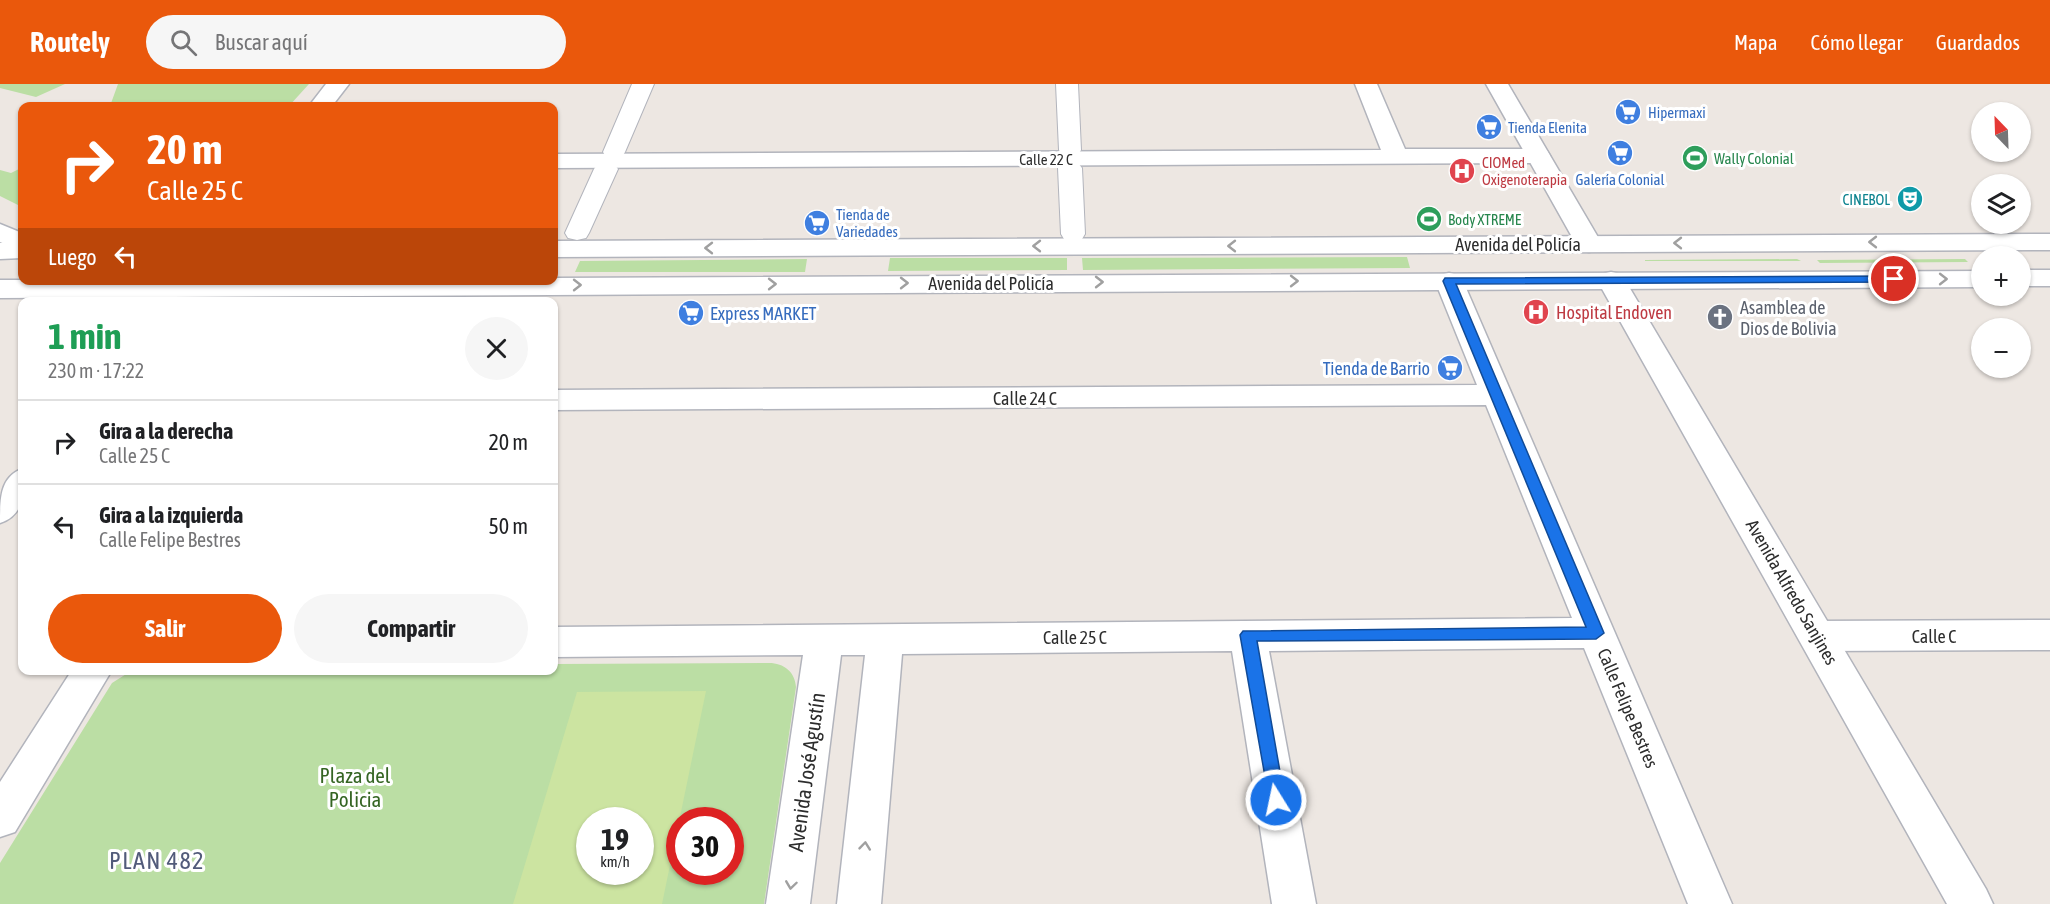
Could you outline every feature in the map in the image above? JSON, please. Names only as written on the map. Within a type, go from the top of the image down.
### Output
[{"type":"street","points":[[323,102],[338,84]]},
{"type":"street","points":[[577,233],[643,84]]},
{"type":"street","points":[[1067,84],[1073,234]]},
{"type":"street","points":[[1366,84],[1396,157]]},
{"type":"street","points":[[1497,84],[1589,244]]},
{"type":"street","name":"Calle 22 C","points":[[558,161],[1538,156]]},
{"type":"street","points":[[0,232],[18,241]]},
{"type":"street","name":"Avenida del Policía","points":[[558,249],[2050,242]]},
{"type":"street","name":"Avenida Alfredo Sanjines","points":[[1589,244],[1971,904]]},
{"type":"street","name":"Calle Felipe Bestres","points":[[1434,245],[1710,904]]},
{"type":"street","points":[[845,284],[852,247]]},
{"type":"street","points":[[0,251],[18,250]]},
{"type":"street","points":[[2031,278],[2050,278]]},
{"type":"street","name":"Avenida del Policía","points":[[0,289],[174,290],[845,284],[1971,279]]},
{"type":"street","name":"Calle 24 C","points":[[558,400],[1497,395]]},
{"type":"street","points":[[0,510],[18,487]]},
{"type":"street","name":"Calle 25 C","points":[[558,642],[1596,633]]},
{"type":"street","points":[[1248,635],[1294,904]]},
{"type":"street","name":"Calle C","points":[[1817,636],[2050,635]]},
{"type":"street","points":[[860,904],[885,639]]},
{"type":"street","name":"Avenida José Agustín","points":[[788,904],[824,640]]},
{"type":"street","points":[[0,818],[90,675]]},
{"type":"green space","points":[[0,84],[65,84],[36,97],[0,88]]},
{"type":"green space","points":[[118,84],[309,84],[293,102],[111,102]]},
{"type":"green space","points":[[0,170],[11,173],[18,170],[18,205],[0,196]]},
{"type":"green space","points":[[1407,257],[1410,268],[1083,270],[1082,258]]},
{"type":"green space","points":[[890,258],[1067,258],[1067,270],[888,271]]},
{"type":"green space","points":[[807,259],[805,272],[575,272],[580,261]]},
{"type":"green space","points":[[1797,259],[1801,261],[1645,261],[1645,260]]},
{"type":"green space","points":[[1965,259],[1968,262],[1820,263],[1817,260]]},
{"type":"green space","name":"Plaza del Policia","points":[[769,663],[788,669],[795,682],[764,904],[0,904],[0,863],[112,683],[125,675],[558,675],[558,664]]},
{"type":"green space","points":[[706,691],[682,807],[666,807],[666,885],[662,904],[513,904],[577,692]]},
{"type":"place","name":"Hipermaxi","points":[[1628,112]]},
{"type":"place","name":"Tienda Elenita","points":[[1489,127]]},
{"type":"place","name":"Galería Colonial","points":[[1620,153]]},
{"type":"place","name":"Wally Colonial","points":[[1695,158]]},
{"type":"place","name":"CIOMed Oxigenoterapia","points":[[1462,171]]},
{"type":"place","name":"CINEBOL","points":[[1910,199]]},
{"type":"place","name":"Body XTREME","points":[[1429,219]]},
{"type":"place","name":"Tienda de Variedades","points":[[817,223]]},
{"type":"place","name":"Hospital Endoven","points":[[1536,312]]},
{"type":"place","name":"Express MARKET","points":[[691,313]]},
{"type":"place","name":"Asamblea de Dios de Bolivia","points":[[1720,317]]},
{"type":"place","name":"Tienda de Barrio","points":[[1450,368]]},
{"type":"district","name":"PLAN 482","points":[[157,860]]},
{"type":"route","points":[[1276,800],[1248,635],[1596,633],[1449,281],[1894,279]]}]
